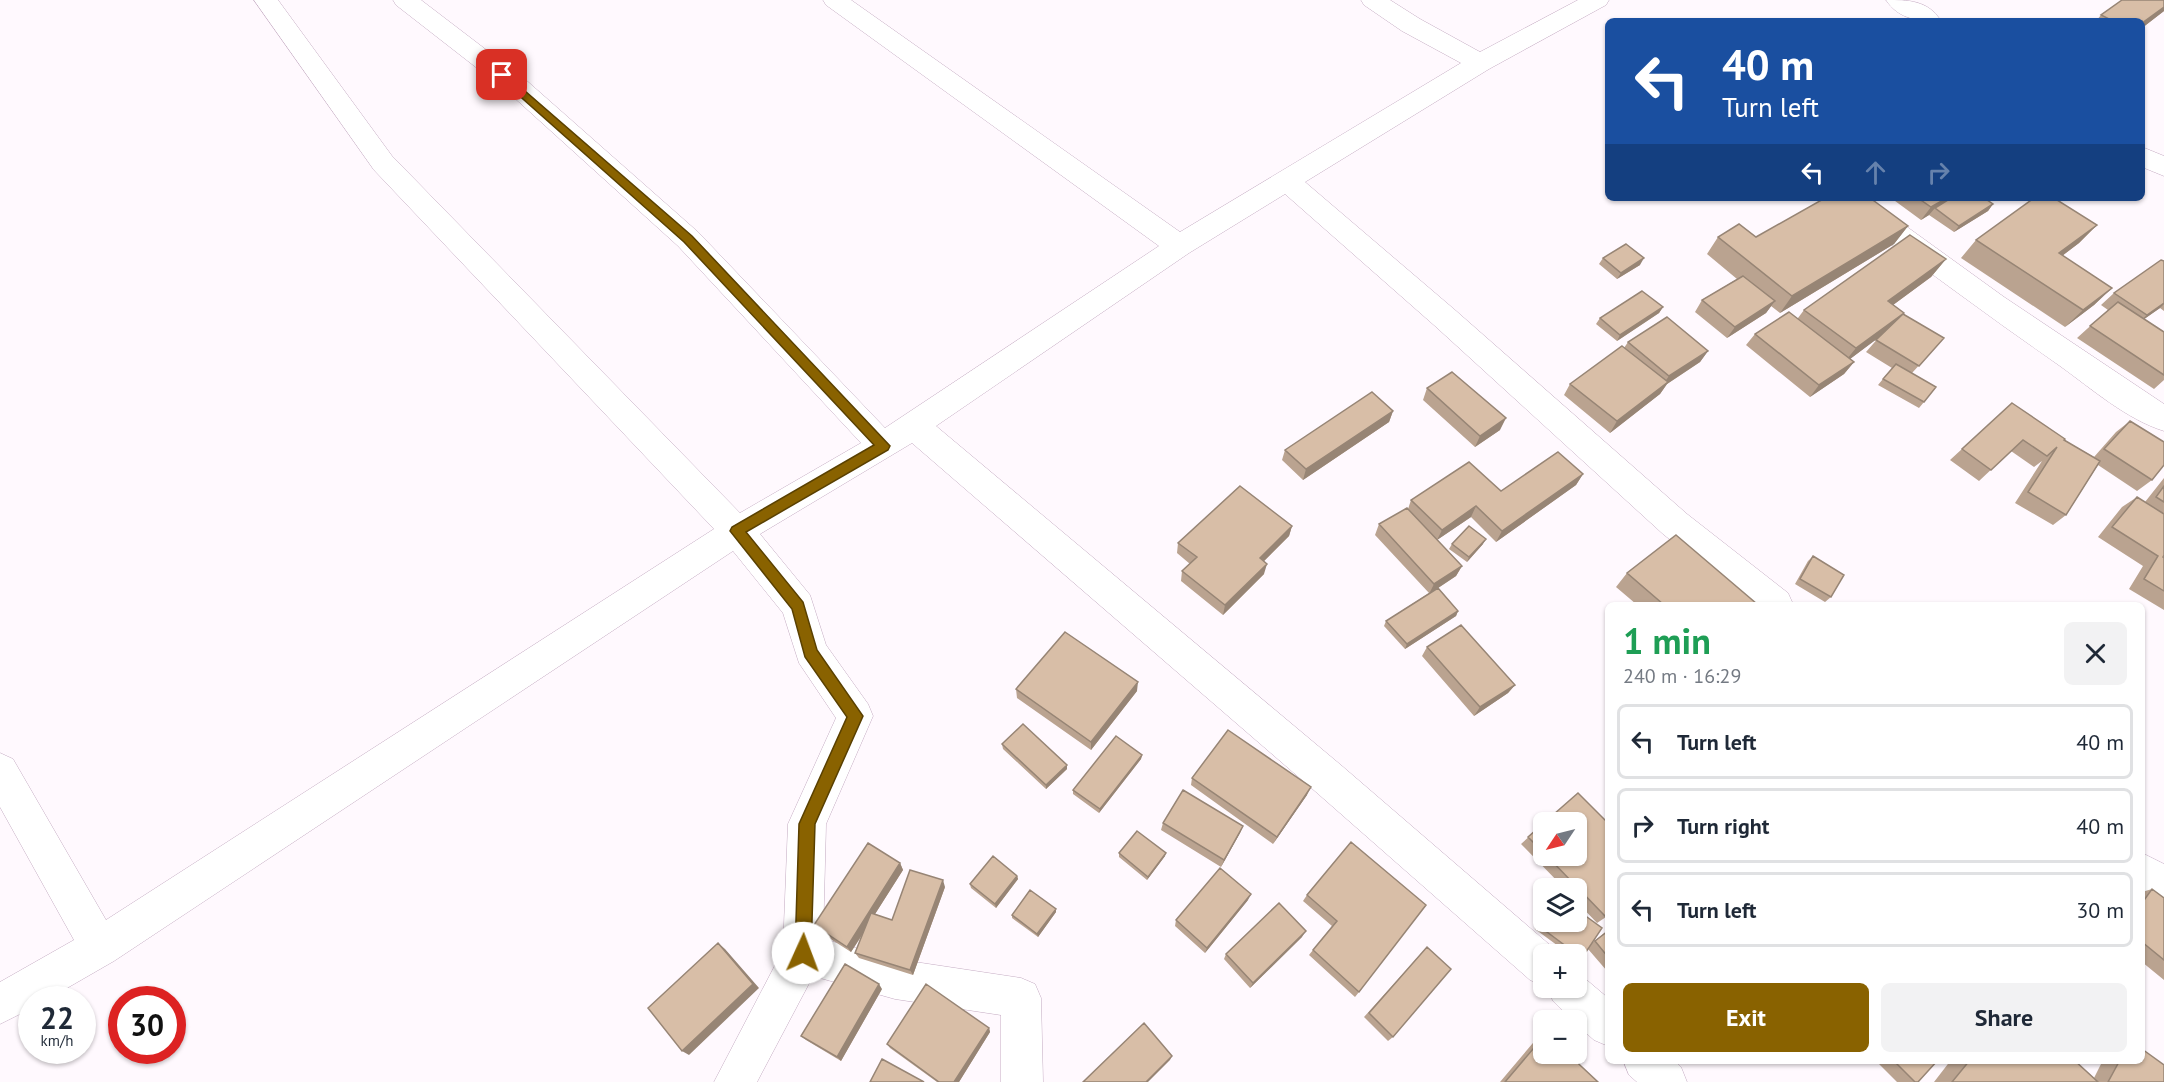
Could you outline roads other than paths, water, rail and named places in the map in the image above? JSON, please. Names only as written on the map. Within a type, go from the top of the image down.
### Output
[{"type":"street","points":[[266,0],[383,163],[737,531],[798,606],[810,652],[855,716],[807,824],[803,953],[735,1082]]},
{"type":"street","points":[[405,0],[518,87],[688,239],[883,446]]},
{"type":"street","points":[[835,0],[1179,246]]},
{"type":"street","points":[[1373,0],[1411,25],[1480,63]]},
{"type":"street","points":[[1898,0],[1925,18]]},
{"type":"street","points":[[0,1004],[100,947],[737,531],[883,446],[1179,246],[1480,63],[1596,11]]},
{"type":"street","points":[[2145,158],[2164,167]]},
{"type":"street","points":[[1287,181],[1675,524],[1773,602]]},
{"type":"street","points":[[1852,201],[1994,305],[2127,397],[2164,419]]},
{"type":"street","points":[[914,425],[1533,956]]},
{"type":"street","points":[[0,771],[100,947]]},
{"type":"street","points":[[2145,874],[2164,887]]},
{"type":"street","points":[[803,953],[895,979],[1021,998],[1022,1082]]},
{"type":"street","points":[[1579,998],[1605,1023]]},
{"type":"street","points":[[1648,1064],[1666,1082]]}]
